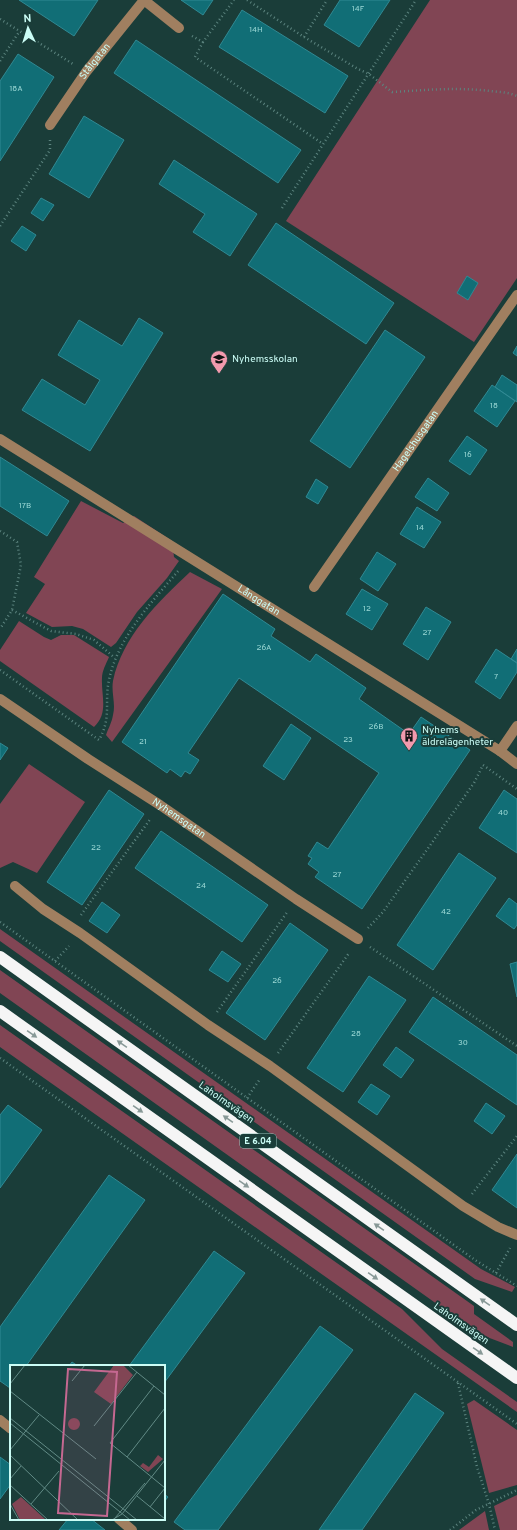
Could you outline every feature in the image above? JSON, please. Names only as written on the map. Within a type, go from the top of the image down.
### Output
[{"type":"highway","name":"Laholmsvägen","points":[[0,957],[517,1325]]},
{"type":"highway","name":"Laholmsvägen","points":[[0,1011],[517,1378]]},
{"type":"street","points":[[144,0],[179,28]]},
{"type":"street","name":"Stålgatan","points":[[50,125],[86,72],[144,0]]},
{"type":"street","name":"Hagelshusgatan","points":[[314,587],[517,295]]},
{"type":"street","name":"Långgatan","points":[[0,439],[500,751],[517,764]]},
{"type":"street","name":"Nyhemsgatan","points":[[0,699],[88,759],[160,804],[296,900],[358,939]]},
{"type":"street","points":[[500,751],[517,726]]},
{"type":"street","points":[[15,886],[43,910],[76,931],[270,1066],[463,1206],[498,1227],[517,1235]]},
{"type":"street","points":[[0,1420],[10,1428]]},
{"type":"street","points":[[120,1520],[132,1530]]},
{"type":"path","points":[[234,0],[203,42],[195,57],[324,144]]},
{"type":"path","points":[[247,0],[304,37],[358,69],[370,74],[392,92],[472,88],[511,93],[517,96]]},
{"type":"path","points":[[304,37],[327,0]]},
{"type":"path","points":[[282,208],[370,74],[416,0]]},
{"type":"path","points":[[0,19],[86,72]]},
{"type":"path","points":[[179,28],[203,42]]},
{"type":"path","points":[[0,61],[19,32]]},
{"type":"path","points":[[0,226],[50,150],[50,125]]},
{"type":"path","points":[[0,531],[17,542],[21,565],[12,610],[0,629]]},
{"type":"path","points":[[0,670],[99,740],[108,714],[108,682],[115,658],[140,617],[189,558]]},
{"type":"path","points":[[12,610],[51,631],[76,634],[94,640],[115,658]]},
{"type":"path","points":[[247,1098],[358,939],[383,912],[474,783],[483,765],[517,789]]},
{"type":"path","points":[[55,961],[160,804]]},
{"type":"path","points":[[208,1024],[296,900]]},
{"type":"path","points":[[0,922],[475,1260],[517,1286]]},
{"type":"path","points":[[358,939],[517,1046]]},
{"type":"path","points":[[0,1059],[517,1424]]},
{"type":"path","points":[[463,1206],[517,1136]]},
{"type":"path","points":[[496,1273],[517,1235]]},
{"type":"path","points":[[458,1382],[477,1467],[489,1504],[495,1530]]},
{"type":"path","points":[[450,1530],[476,1510],[517,1490]]},
{"type":"shaded area","points":[[430,0],[517,0],[517,278],[474,342],[286,221]]},
{"type":"shaded area","points":[[81,501],[123,523],[134,516],[172,541],[174,557],[179,561],[167,578],[137,612],[116,643],[111,647],[83,629],[72,626],[52,627],[26,613],[45,584],[34,577]]},
{"type":"shaded area","points":[[190,572],[222,589],[112,742],[106,735],[114,711],[113,681],[124,650],[143,621],[154,608]]},
{"type":"shaded area","points":[[19,621],[51,640],[61,635],[74,635],[109,657],[102,675],[103,710],[99,722],[94,727],[0,661],[0,650]]},
{"type":"shaded area","points":[[29,764],[85,802],[37,873],[13,862],[0,868],[0,804]]},
{"type":"shaded area","points":[[0,929],[481,1269],[515,1287],[512,1292],[475,1279],[0,941]]},
{"type":"shaded area","points":[[0,970],[474,1306],[474,1314],[513,1342],[513,1347],[479,1334],[0,993]]},
{"type":"shaded area","points":[[0,1025],[402,1309],[442,1349],[517,1402],[517,1412],[0,1047]]},
{"type":"shaded area","points":[[474,1400],[517,1430],[517,1485],[489,1493],[467,1404]]},
{"type":"shaded area","points":[[517,1495],[517,1530],[500,1530],[494,1506]]},
{"type":"shaded area","points":[[485,1511],[489,1530],[459,1530]]},
{"type":"building","points":[[19,0],[98,0],[74,36]]},
{"type":"building","points":[[181,0],[213,0],[203,15]]},
{"type":"building","points":[[340,0],[390,0],[359,47],[324,25]]},
{"type":"building","points":[[242,10],[348,76],[325,113],[219,47]]},
{"type":"building","points":[[136,40],[301,150],[278,183],[114,73]]},
{"type":"building","points":[[18,54],[54,77],[0,161],[0,81]]},
{"type":"building","points":[[84,116],[124,140],[89,198],[49,174]]},
{"type":"building","points":[[174,160],[257,214],[230,256],[193,232],[205,214],[159,184]]},
{"type":"building","points":[[41,198],[54,205],[43,221],[31,213]]},
{"type":"building","points":[[276,223],[394,303],[366,344],[248,265]]},
{"type":"building","points":[[22,226],[36,235],[26,251],[11,241]]},
{"type":"building","points":[[467,276],[478,283],[468,300],[457,293]]},
{"type":"building","points":[[139,318],[163,333],[90,451],[22,410],[42,379],[85,405],[100,380],[58,355],[79,320],[122,346]]},
{"type":"building","points":[[385,330],[425,357],[350,468],[310,441]]},
{"type":"building","points":[[517,346],[517,356],[513,353]]},
{"type":"building","points":[[502,375],[517,385],[517,402],[495,387]]},
{"type":"building","points":[[492,385],[515,401],[497,427],[474,411]]},
{"type":"building","points":[[467,436],[487,450],[470,475],[449,461]]},
{"type":"building","points":[[0,457],[69,501],[47,536],[0,506]]},
{"type":"building","points":[[428,478],[449,493],[437,511],[415,497]]},
{"type":"building","points":[[316,479],[328,487],[318,504],[306,497]]},
{"type":"building","points":[[417,507],[441,522],[424,548],[400,534]]},
{"type":"building","points":[[377,552],[396,564],[378,591],[360,579]]},
{"type":"building","points":[[362,589],[388,604],[372,630],[346,614]]},
{"type":"building","name":"Nyhems äldrelägenheter","points":[[223,594],[275,629],[271,636],[310,662],[316,654],[366,688],[359,699],[409,734],[421,717],[470,750],[362,909],[315,877],[319,872],[308,864],[312,858],[308,856],[317,842],[328,849],[379,773],[239,678],[188,753],[199,760],[190,774],[185,771],[181,777],[170,769],[167,773],[122,742]]},
{"type":"building","points":[[426,607],[451,622],[428,660],[403,644]]},
{"type":"building","points":[[496,649],[517,663],[517,672],[500,699],[475,682]]},
{"type":"building","points":[[517,649],[517,663],[511,659]]},
{"type":"building","points":[[291,724],[311,738],[284,780],[263,766]]},
{"type":"building","points":[[0,743],[8,748],[0,760]]},
{"type":"building","points":[[109,790],[144,814],[82,905],[47,882]]},
{"type":"building","points":[[504,790],[517,799],[517,853],[479,828]]},
{"type":"building","points":[[161,831],[268,905],[242,942],[135,868]]},
{"type":"building","points":[[459,853],[496,878],[433,970],[397,945]]},
{"type":"building","points":[[509,898],[517,904],[517,925],[514,929],[496,916]]},
{"type":"building","points":[[102,902],[120,915],[107,933],[89,921]]},
{"type":"building","points":[[290,923],[328,950],[265,1040],[226,1013]]},
{"type":"building","points":[[222,951],[241,964],[228,982],[209,970]]},
{"type":"building","points":[[517,962],[517,997],[510,964]]},
{"type":"building","points":[[369,976],[406,1000],[343,1092],[307,1068]]},
{"type":"building","points":[[433,997],[517,1055],[517,1105],[409,1032]]},
{"type":"building","points":[[396,1047],[414,1060],[401,1078],[383,1065]]},
{"type":"building","points":[[371,1084],[390,1096],[377,1115],[358,1102]]},
{"type":"building","points":[[486,1103],[505,1116],[492,1134],[474,1121]]},
{"type":"building","points":[[8,1105],[42,1130],[0,1188],[0,1115]]},
{"type":"building","points":[[517,1154],[517,1208],[492,1190]]},
{"type":"building","points":[[109,1175],[145,1200],[27,1365],[10,1365],[10,1388],[0,1381],[0,1327]]},
{"type":"building","points":[[214,1251],[245,1273],[165,1382],[165,1365],[130,1365]]},
{"type":"building","points":[[320,1326],[353,1350],[218,1530],[185,1530],[174,1522]]},
{"type":"building","points":[[72,1362],[76,1365],[70,1365]]},
{"type":"building","points":[[415,1393],[444,1413],[362,1530],[319,1530]]},
{"type":"building","points":[[0,1457],[10,1464],[10,1485],[0,1499]]},
{"type":"building","points":[[67,1520],[92,1520],[105,1530],[59,1530]]},
{"type":"place","name":"Nyhemsskolan","points":[[219,374]]},
{"type":"place","name":"Nyhems äldrelägenheter","points":[[409,751]]}]
